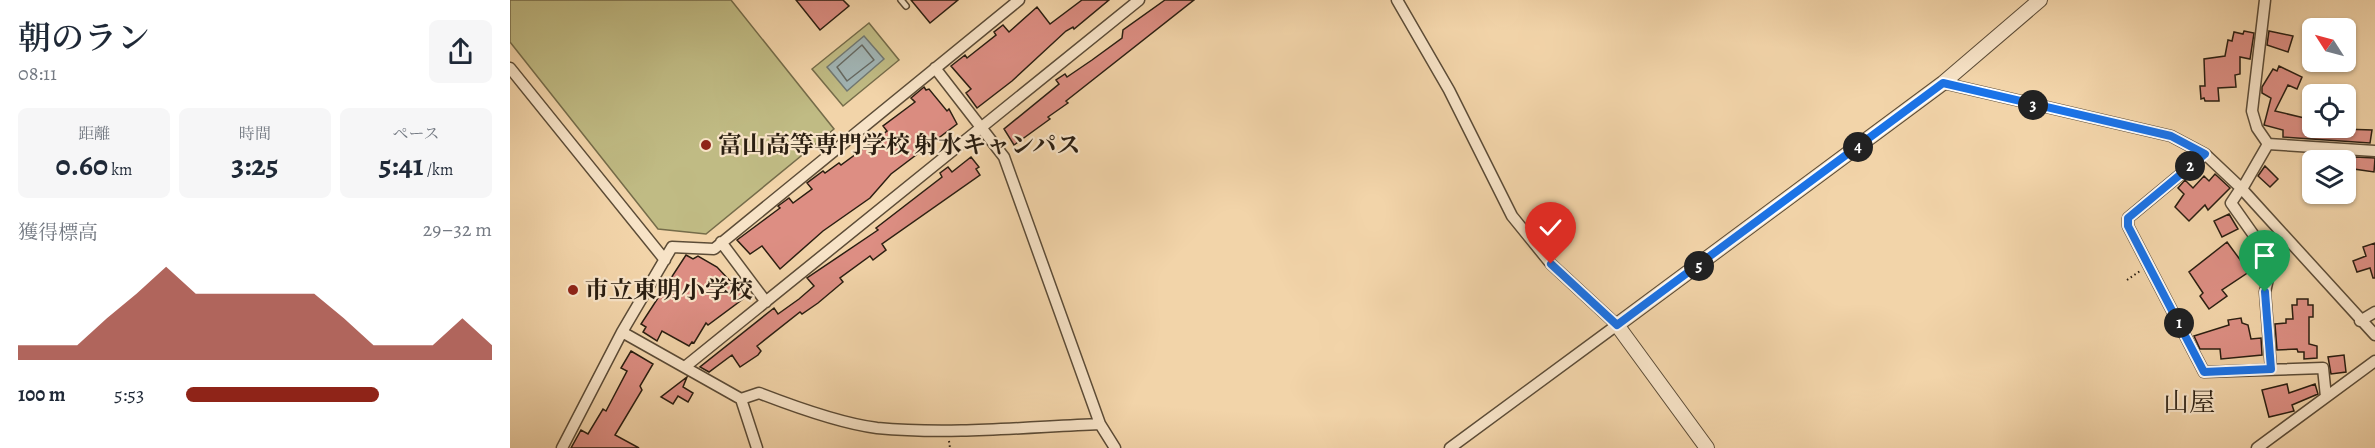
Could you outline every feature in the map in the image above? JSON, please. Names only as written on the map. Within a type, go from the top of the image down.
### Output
[{"type":"street","points":[[562,448],[622,332],[672,247],[714,249],[1020,0]]},
{"type":"street","points":[[687,366],[1139,0]]},
{"type":"street","points":[[1397,0],[1449,90],[1512,216],[1551,264],[1612,321],[1707,448]]},
{"type":"street","points":[[1450,448],[1612,321],[1943,83],[2040,0]]},
{"type":"street","points":[[2265,0],[2252,111],[2257,128],[2268,144]]},
{"type":"street","points":[[510,68],[665,260]]},
{"type":"street","points":[[935,68],[1004,157],[1100,424],[1115,448]]},
{"type":"street","points":[[1943,83],[2171,136],[2205,154],[2242,189],[2375,335]]},
{"type":"street","points":[[2268,144],[2375,151]]},
{"type":"street","points":[[2268,144],[2242,189],[2231,202],[2272,261],[2265,292],[2271,369]]},
{"type":"street","points":[[2205,154],[2128,218],[2128,226],[2204,372],[2323,368],[2326,397]]},
{"type":"street","points":[[721,242],[766,302]]},
{"type":"street","points":[[2360,321],[2375,312]]},
{"type":"street","points":[[622,332],[687,366],[741,399],[757,448]]},
{"type":"street","points":[[2257,448],[2375,362]]},
{"type":"street","points":[[741,399],[759,393],[787,404],[875,428],[956,429],[1100,424]]},
{"type":"lane","points":[[901,0],[906,6]]},
{"type":"shaded area","name":"富山高等専門学校 射水キャンパス","points":[[510,0],[731,0],[834,129],[706,234],[658,229],[510,42]]},
{"type":"shaded area","points":[[869,23],[899,60],[843,106],[812,69]]},
{"type":"water","points":[[864,36],[884,59],[847,91],[827,67]]},
{"type":"building","points":[[796,0],[843,0],[849,6],[820,30]]},
{"type":"building","points":[[911,0],[958,0],[930,23]]},
{"type":"building","points":[[1082,0],[1109,0],[1074,29],[1073,27],[1066,31],[1012,81],[977,108],[966,93],[971,89],[951,66],[965,55],[967,58],[996,35],[994,32],[1003,25],[1009,32],[1037,7],[1050,24]]},
{"type":"building","points":[[1165,0],[1194,0],[1066,101],[1068,103],[1048,117],[1050,119],[1014,145],[1004,129],[1059,84],[1056,80],[1065,74],[1067,77],[1122,38],[1123,30]]},
{"type":"building","points":[[2244,31],[2254,33],[2250,59],[2240,57],[2240,74],[2235,75],[2236,87],[2218,88],[2219,101],[2201,99],[2200,86],[2205,86],[2204,59],[2225,56],[2228,40],[2232,41],[2234,32],[2243,34]]},
{"type":"building","points":[[2269,31],[2293,36],[2288,52],[2267,45]]},
{"type":"building","points":[[2279,66],[2302,77],[2297,89],[2288,85],[2275,111],[2302,117],[2302,138],[2356,138],[2356,129],[2372,130],[2370,143],[2283,137],[2283,130],[2264,125],[2271,98],[2262,93],[2262,87],[2273,69],[2277,71]]},
{"type":"building","points":[[924,87],[926,90],[929,89],[947,111],[949,109],[957,124],[891,174],[870,198],[823,231],[780,269],[762,246],[750,254],[737,240],[780,208],[778,206],[789,198],[793,203],[812,189],[807,183],[823,171],[825,173],[839,163],[841,165],[887,131],[883,126],[915,102],[911,98]]},
{"type":"building","points":[[971,157],[979,167],[976,169],[980,175],[882,244],[886,250],[873,260],[870,256],[840,278],[843,282],[818,303],[802,314],[800,312],[757,346],[761,351],[758,355],[740,367],[732,355],[709,372],[700,367],[774,308],[778,314],[799,299],[814,286],[807,278],[878,230],[876,228],[942,177],[940,173],[948,167],[952,172]]},
{"type":"building","points":[[2356,157],[2375,158],[2374,172],[2356,169]]},
{"type":"building","points":[[2265,166],[2278,179],[2270,187],[2258,176]]},
{"type":"building","points":[[2215,174],[2230,188],[2208,210],[2205,205],[2189,221],[2175,207],[2184,194],[2178,188],[2185,180],[2193,188],[2204,176],[2209,181]]},
{"type":"building","points":[[2229,214],[2238,229],[2222,237],[2214,221]]},
{"type":"building","points":[[2227,242],[2241,261],[2256,251],[2264,263],[2263,267],[2260,269],[2258,266],[2222,290],[2227,296],[2209,309],[2200,296],[2203,293],[2189,272]]},
{"type":"building","points":[[2375,243],[2375,278],[2373,278],[2370,268],[2357,272],[2353,261],[2366,256],[2363,247]]},
{"type":"building","points":[[686,255],[693,259],[698,256],[717,267],[732,283],[738,280],[747,296],[708,325],[706,323],[694,343],[692,342],[689,346],[662,331],[657,341],[643,332],[646,327],[641,324]]},
{"type":"building","points":[[2297,299],[2308,299],[2308,305],[2313,305],[2313,317],[2309,317],[2309,344],[2317,346],[2317,358],[2304,359],[2304,352],[2298,352],[2297,349],[2277,350],[2275,324],[2286,323],[2286,319],[2293,319],[2292,305],[2297,305]]},
{"type":"building","points":[[2241,318],[2242,323],[2248,325],[2251,339],[2261,338],[2262,355],[2221,359],[2220,349],[2200,349],[2194,336],[2229,325],[2228,320]]},
{"type":"building","points":[[631,351],[653,364],[640,386],[642,390],[615,435],[639,448],[571,448],[581,430],[588,434],[603,409],[606,411],[627,371],[621,368]]},
{"type":"building","points":[[2344,355],[2346,372],[2331,374],[2328,357]]},
{"type":"building","points":[[687,377],[683,387],[693,393],[688,402],[678,396],[673,404],[661,397]]},
{"type":"building","points":[[2287,384],[2289,393],[2315,384],[2318,394],[2292,405],[2294,411],[2269,417],[2262,390]]},
{"type":"place","name":"富山高等専門学校 射水キャンパス","points":[[706,145]]},
{"type":"place","name":"市立東明小学校","points":[[573,290]]},
{"type":"district","name":"山屋","points":[[2189,402]]},
{"type":"route","points":[[1551,264],[1617,325],[1943,83],[2171,136],[2205,154],[2128,218],[2128,226],[2204,372],[2271,369],[2265,292]]}]
